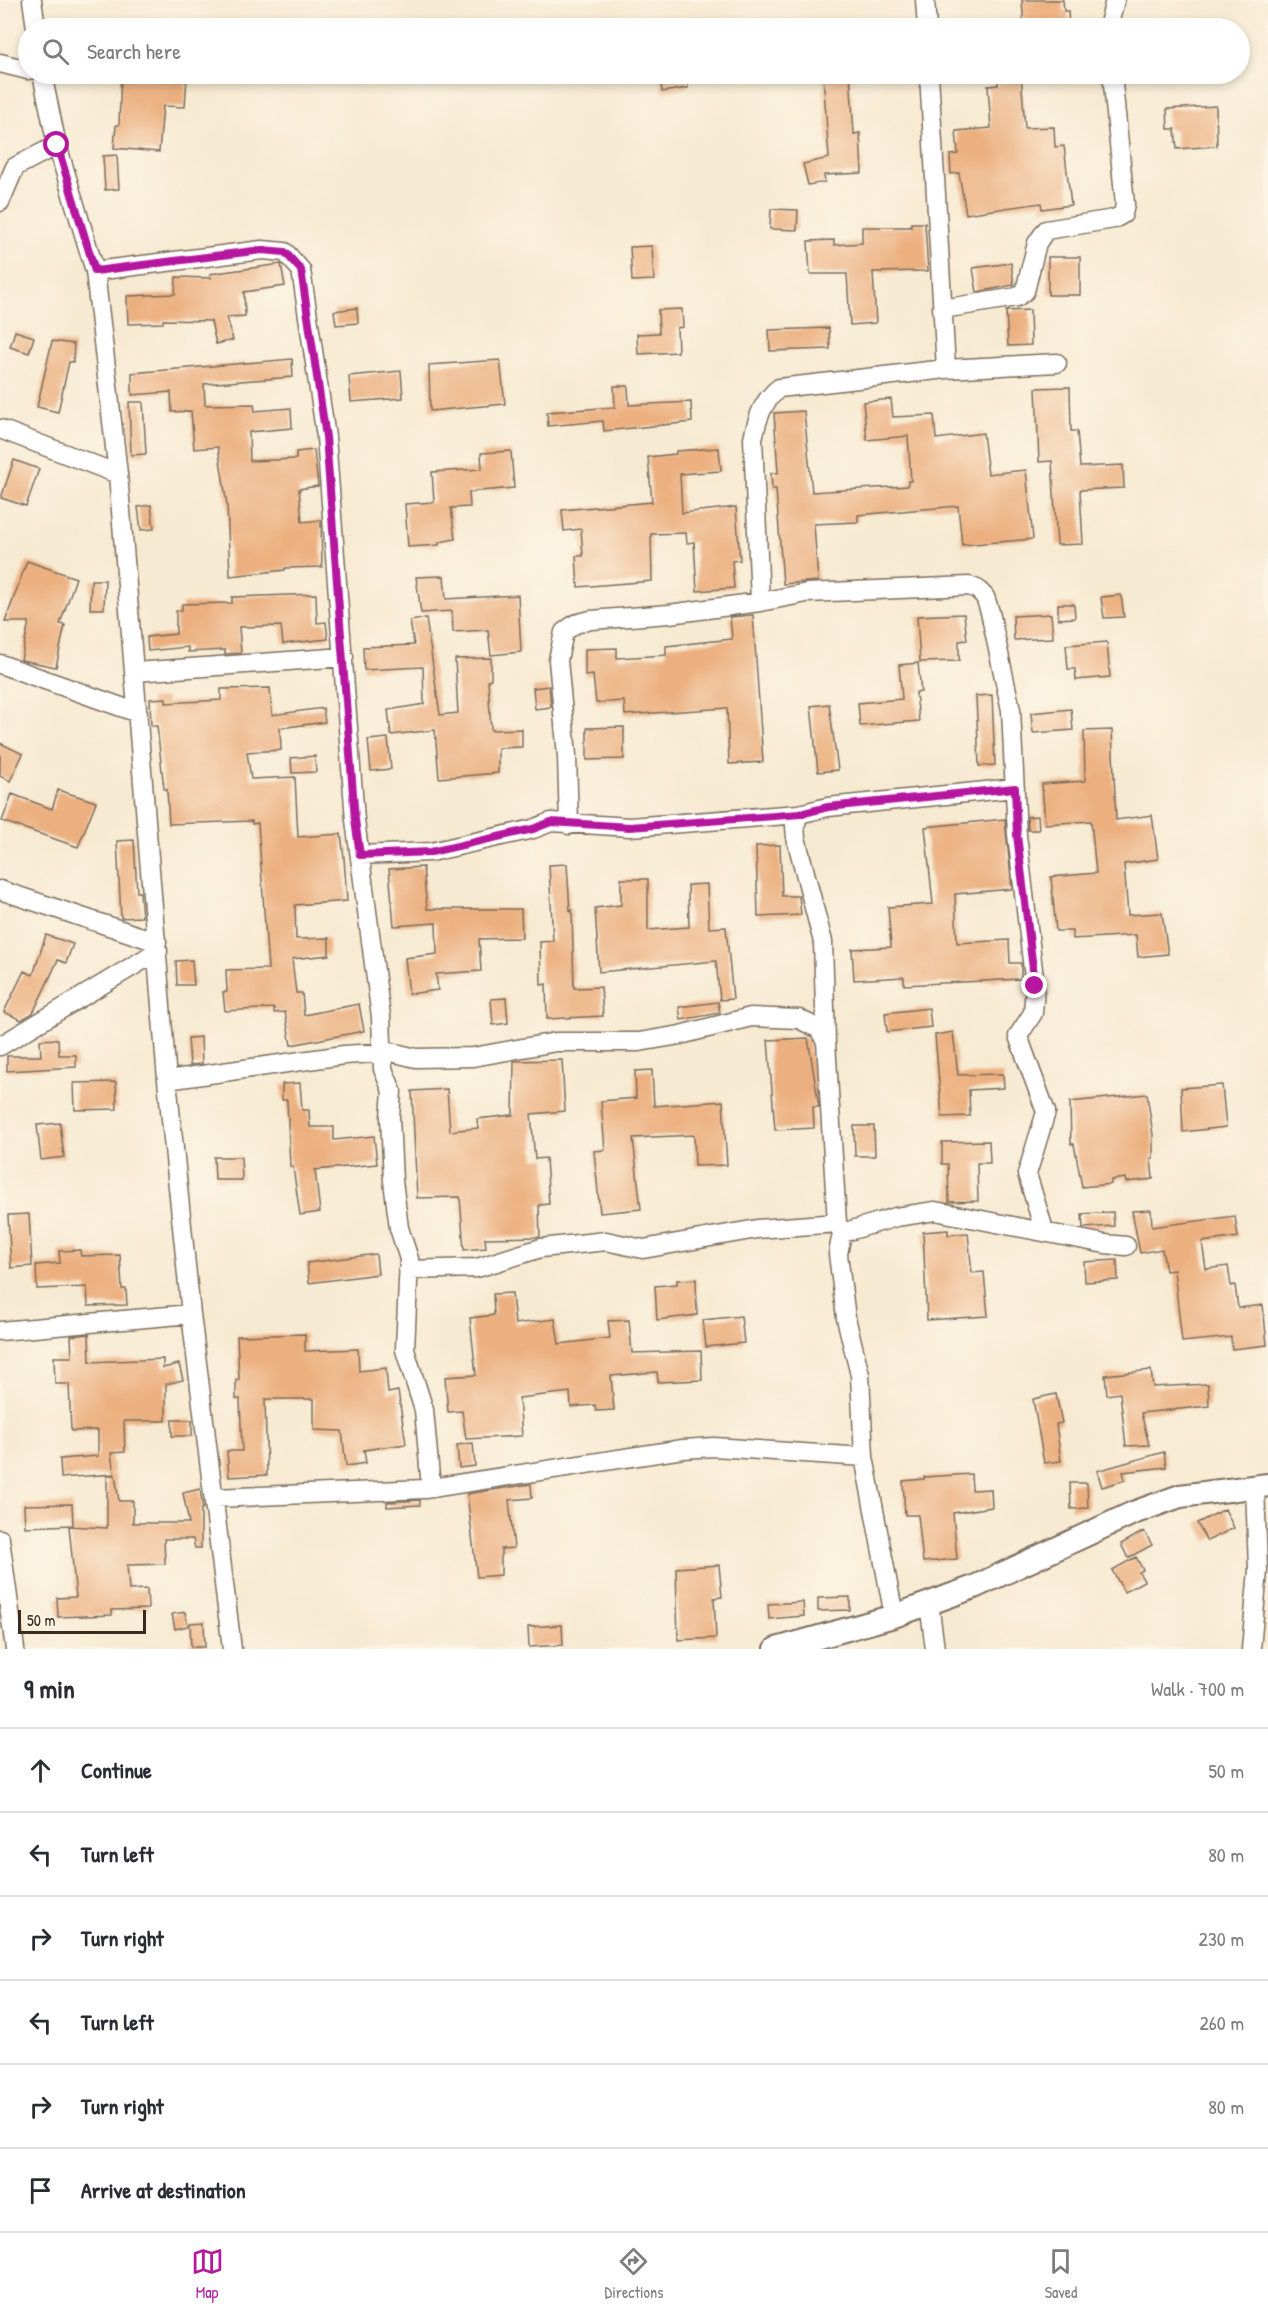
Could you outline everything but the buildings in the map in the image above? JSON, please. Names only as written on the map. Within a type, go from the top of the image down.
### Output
[{"type":"street","points":[[32,0],[35,18]]},
{"type":"street","points":[[925,0],[926,18]]},
{"type":"street","points":[[1110,18],[1115,0]]},
{"type":"street","points":[[0,63],[18,68]]},
{"type":"street","points":[[44,84],[57,145],[95,271],[118,474],[168,1080],[190,1314],[232,1649]]},
{"type":"street","points":[[930,84],[946,369]]},
{"type":"street","points":[[942,309],[1017,297],[1025,291],[1036,243],[1046,230],[1114,219],[1123,214],[1125,204],[1113,84]]},
{"type":"street","points":[[0,202],[15,167],[57,145]]},
{"type":"street","points":[[95,271],[262,250],[285,252],[301,270],[326,437],[355,820],[381,1017],[381,1053],[383,1070],[393,1090],[390,1117],[393,1181],[399,1228],[409,1259],[405,1350],[424,1410],[431,1488]]},
{"type":"street","points":[[760,602],[753,438],[758,416],[767,398],[779,388],[946,369],[1057,363]]},
{"type":"street","points":[[0,429],[118,474]]},
{"type":"street","points":[[569,825],[567,756],[558,660],[564,632],[575,624],[591,620],[669,614],[760,602],[807,593],[952,586],[977,589],[985,597],[990,612],[1011,710],[1017,835],[1035,986],[1033,1013],[1018,1036],[1046,1112],[1027,1174],[1044,1230]]},
{"type":"street","points":[[135,672],[344,657]]},
{"type":"street","points":[[0,664],[138,713]]},
{"type":"street","points":[[360,855],[431,852],[533,829],[551,822],[569,825],[630,827],[800,814],[828,807],[1015,788]]},
{"type":"street","points":[[800,814],[795,826],[796,838],[823,942],[826,1042],[840,1228],[838,1254],[846,1318],[860,1375],[864,1457],[894,1616]]},
{"type":"street","points":[[0,890],[157,946]]},
{"type":"street","points":[[0,1046],[157,946]]},
{"type":"street","points":[[168,1080],[344,1055],[390,1052],[416,1058],[473,1056],[556,1042],[639,1042],[680,1035],[751,1017],[799,1019],[819,1029],[826,1042]]},
{"type":"street","points":[[408,1270],[477,1268],[541,1248],[606,1241],[643,1249],[757,1229],[840,1228],[935,1211],[1044,1230],[1105,1244],[1126,1246]]},
{"type":"street","points":[[0,1331],[190,1314]]},
{"type":"street","points":[[214,1498],[431,1488],[683,1449],[714,1447],[864,1457]]},
{"type":"street","points":[[776,1649],[894,1616],[974,1587],[1152,1506],[1180,1496],[1261,1485],[1258,1570],[1251,1649]]},
{"type":"street","points":[[0,1539],[15,1649]]},
{"type":"street","points":[[929,1603],[935,1649]]},
{"type":"route","points":[[57,145],[95,271],[262,250],[285,252],[301,270],[326,437],[355,820],[360,855],[431,852],[457,848],[533,829],[551,822],[569,825],[630,827],[728,820],[800,814],[828,807],[1015,788],[1017,835],[1035,986]]}]
